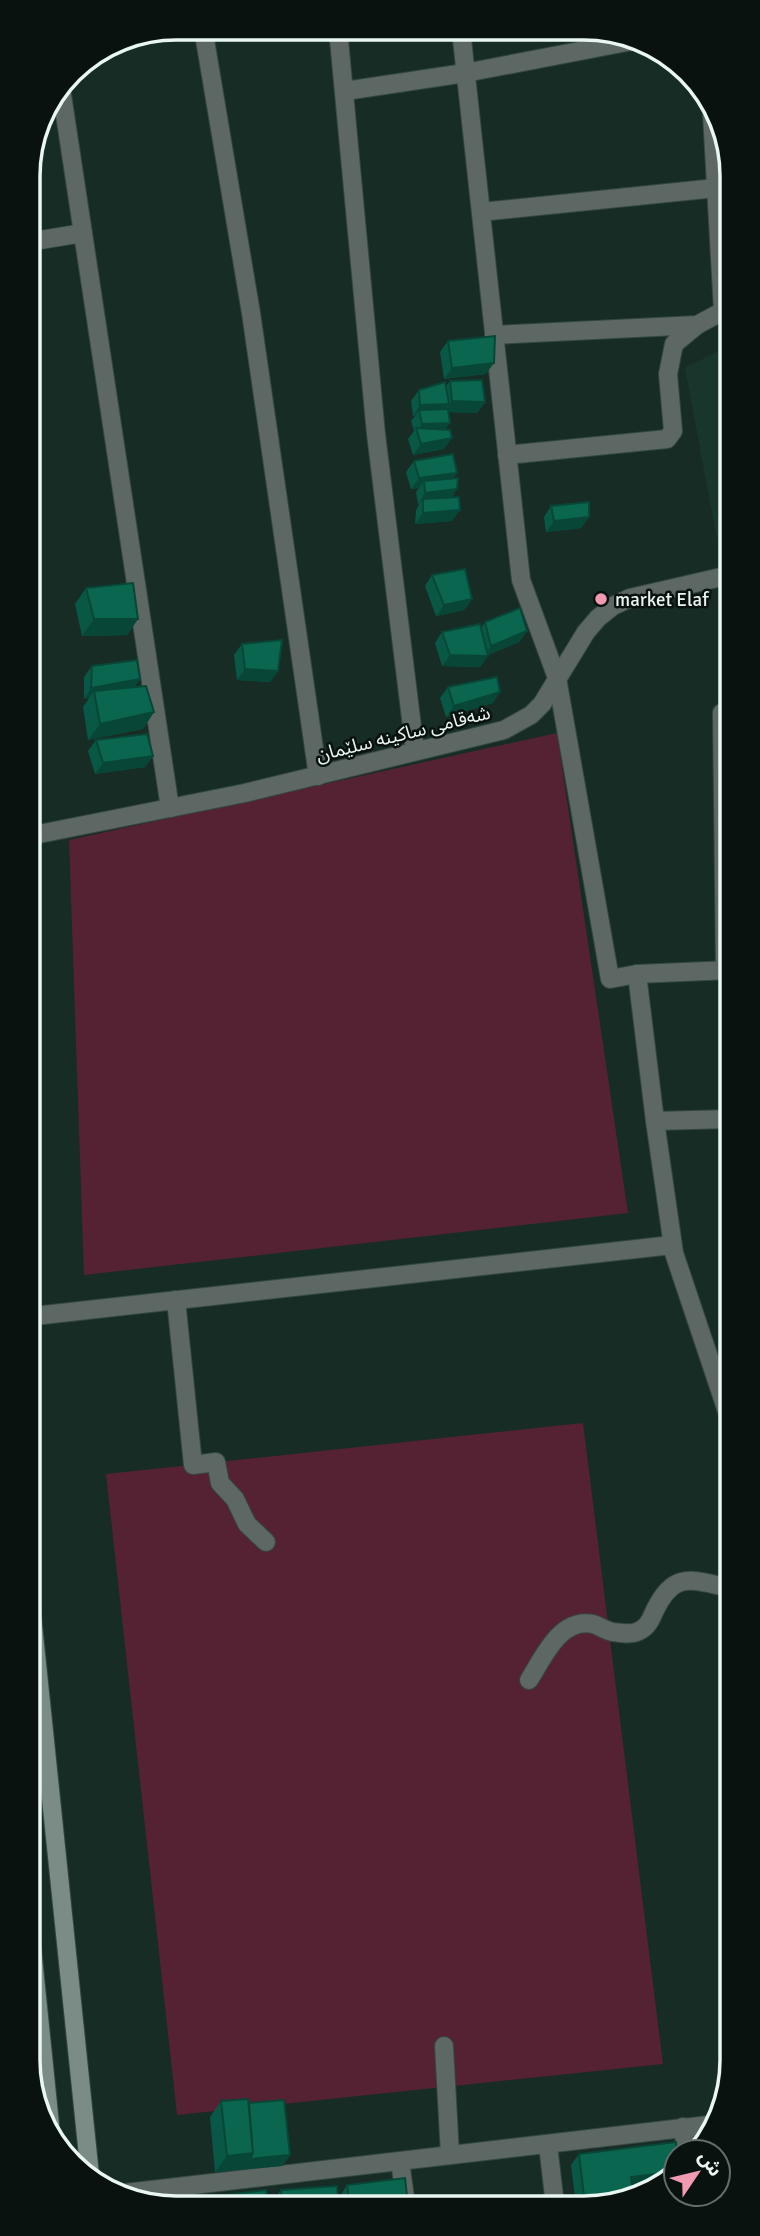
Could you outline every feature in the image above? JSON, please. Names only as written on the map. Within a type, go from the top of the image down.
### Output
[{"type":"main road","points":[[40,1694],[89,2164]]},
{"type":"main road","points":[[40,2026],[48,2107]]},
{"type":"street","points":[[205,40],[251,313],[318,776]]},
{"type":"street","points":[[339,40],[376,434],[415,751]]},
{"type":"street","points":[[462,40],[521,580],[557,678],[611,979],[637,974],[720,970]]},
{"type":"street","points":[[345,91],[466,73],[615,44]]},
{"type":"street","points":[[63,101],[170,808]]},
{"type":"street","points":[[713,132],[720,236]]},
{"type":"street","points":[[481,212],[716,188]]},
{"type":"street","points":[[41,240],[83,233]]},
{"type":"street","points":[[507,455],[667,439],[673,430],[668,374],[674,344],[697,325],[720,313]]},
{"type":"street","points":[[494,335],[697,325]]},
{"type":"street","name":"شەقامی ساکینە سلێمان","points":[[41,834],[318,776],[504,730],[518,724],[542,704],[586,632],[613,606],[630,598],[720,577]]},
{"type":"street","points":[[637,974],[672,1245],[719,1388]]},
{"type":"street","points":[[655,1121],[720,1119]]},
{"type":"street","points":[[40,1315],[672,1245]]},
{"type":"street","points":[[176,1300],[193,1465],[216,1462],[219,1483],[236,1499],[247,1524],[266,1542]]},
{"type":"street","points":[[529,1680],[557,1637],[569,1628],[592,1624],[609,1631],[632,1633],[642,1630],[650,1623],[665,1591],[676,1583],[689,1580],[719,1586]]},
{"type":"street","points":[[444,2046],[450,2155]]},
{"type":"street","points":[[141,2191],[703,2125]]},
{"type":"street","points":[[683,2127],[684,2138]]},
{"type":"street","points":[[548,2145],[554,2196]]},
{"type":"street","points":[[400,2161],[404,2196]]},
{"type":"shaded area","points":[[720,351],[720,554],[685,368]]},
{"type":"shaded area","points":[[557,733],[628,1213],[84,1275],[69,840]]},
{"type":"shaded area","points":[[583,1423],[663,2064],[177,2115],[106,1474]]},
{"type":"building","points":[[495,336],[494,363],[452,368],[448,341]]},
{"type":"building","points":[[482,380],[485,402],[452,401],[450,381]]},
{"type":"building","points":[[445,382],[449,404],[420,405],[419,390]]},
{"type":"building","points":[[448,409],[450,423],[422,424],[419,410]]},
{"type":"building","points":[[416,428],[450,430],[452,438],[421,444]]},
{"type":"building","points":[[453,454],[457,473],[419,478],[414,461]]},
{"type":"building","points":[[458,478],[457,489],[425,493],[424,481]]},
{"type":"building","points":[[459,497],[460,510],[423,513],[423,499]]},
{"type":"building","points":[[589,502],[589,517],[554,521],[551,506]]},
{"type":"building","points":[[465,569],[472,599],[444,605],[432,575]]},
{"type":"building","points":[[133,583],[138,619],[94,619],[86,588]]},
{"type":"building","points":[[520,608],[527,631],[491,646],[485,622]]},
{"type":"building","points":[[480,624],[488,656],[450,655],[442,632]]},
{"type":"building","points":[[282,640],[278,671],[245,669],[242,644]]},
{"type":"building","points":[[137,660],[140,679],[91,688],[92,666]]},
{"type":"building","points":[[497,677],[500,692],[454,706],[448,687]]},
{"type":"building","points":[[146,686],[154,712],[100,724],[94,691]]},
{"type":"building","points":[[147,734],[153,756],[103,763],[96,740]]},
{"type":"building","points":[[248,2099],[253,2153],[227,2156],[221,2101]]},
{"type":"building","points":[[284,2100],[290,2155],[250,2159],[253,2153],[249,2103]]},
{"type":"building","points":[[662,2144],[662,2171],[658,2174],[631,2177],[632,2187],[628,2189],[584,2196],[579,2154]]},
{"type":"building","points":[[405,2178],[407,2196],[349,2196],[347,2185]]},
{"type":"building","points":[[337,2186],[338,2196],[281,2196],[281,2190]]},
{"type":"building","points":[[266,2190],[267,2196],[216,2196]]},
{"type":"place","name":"market Elaf","points":[[601,599]]}]
